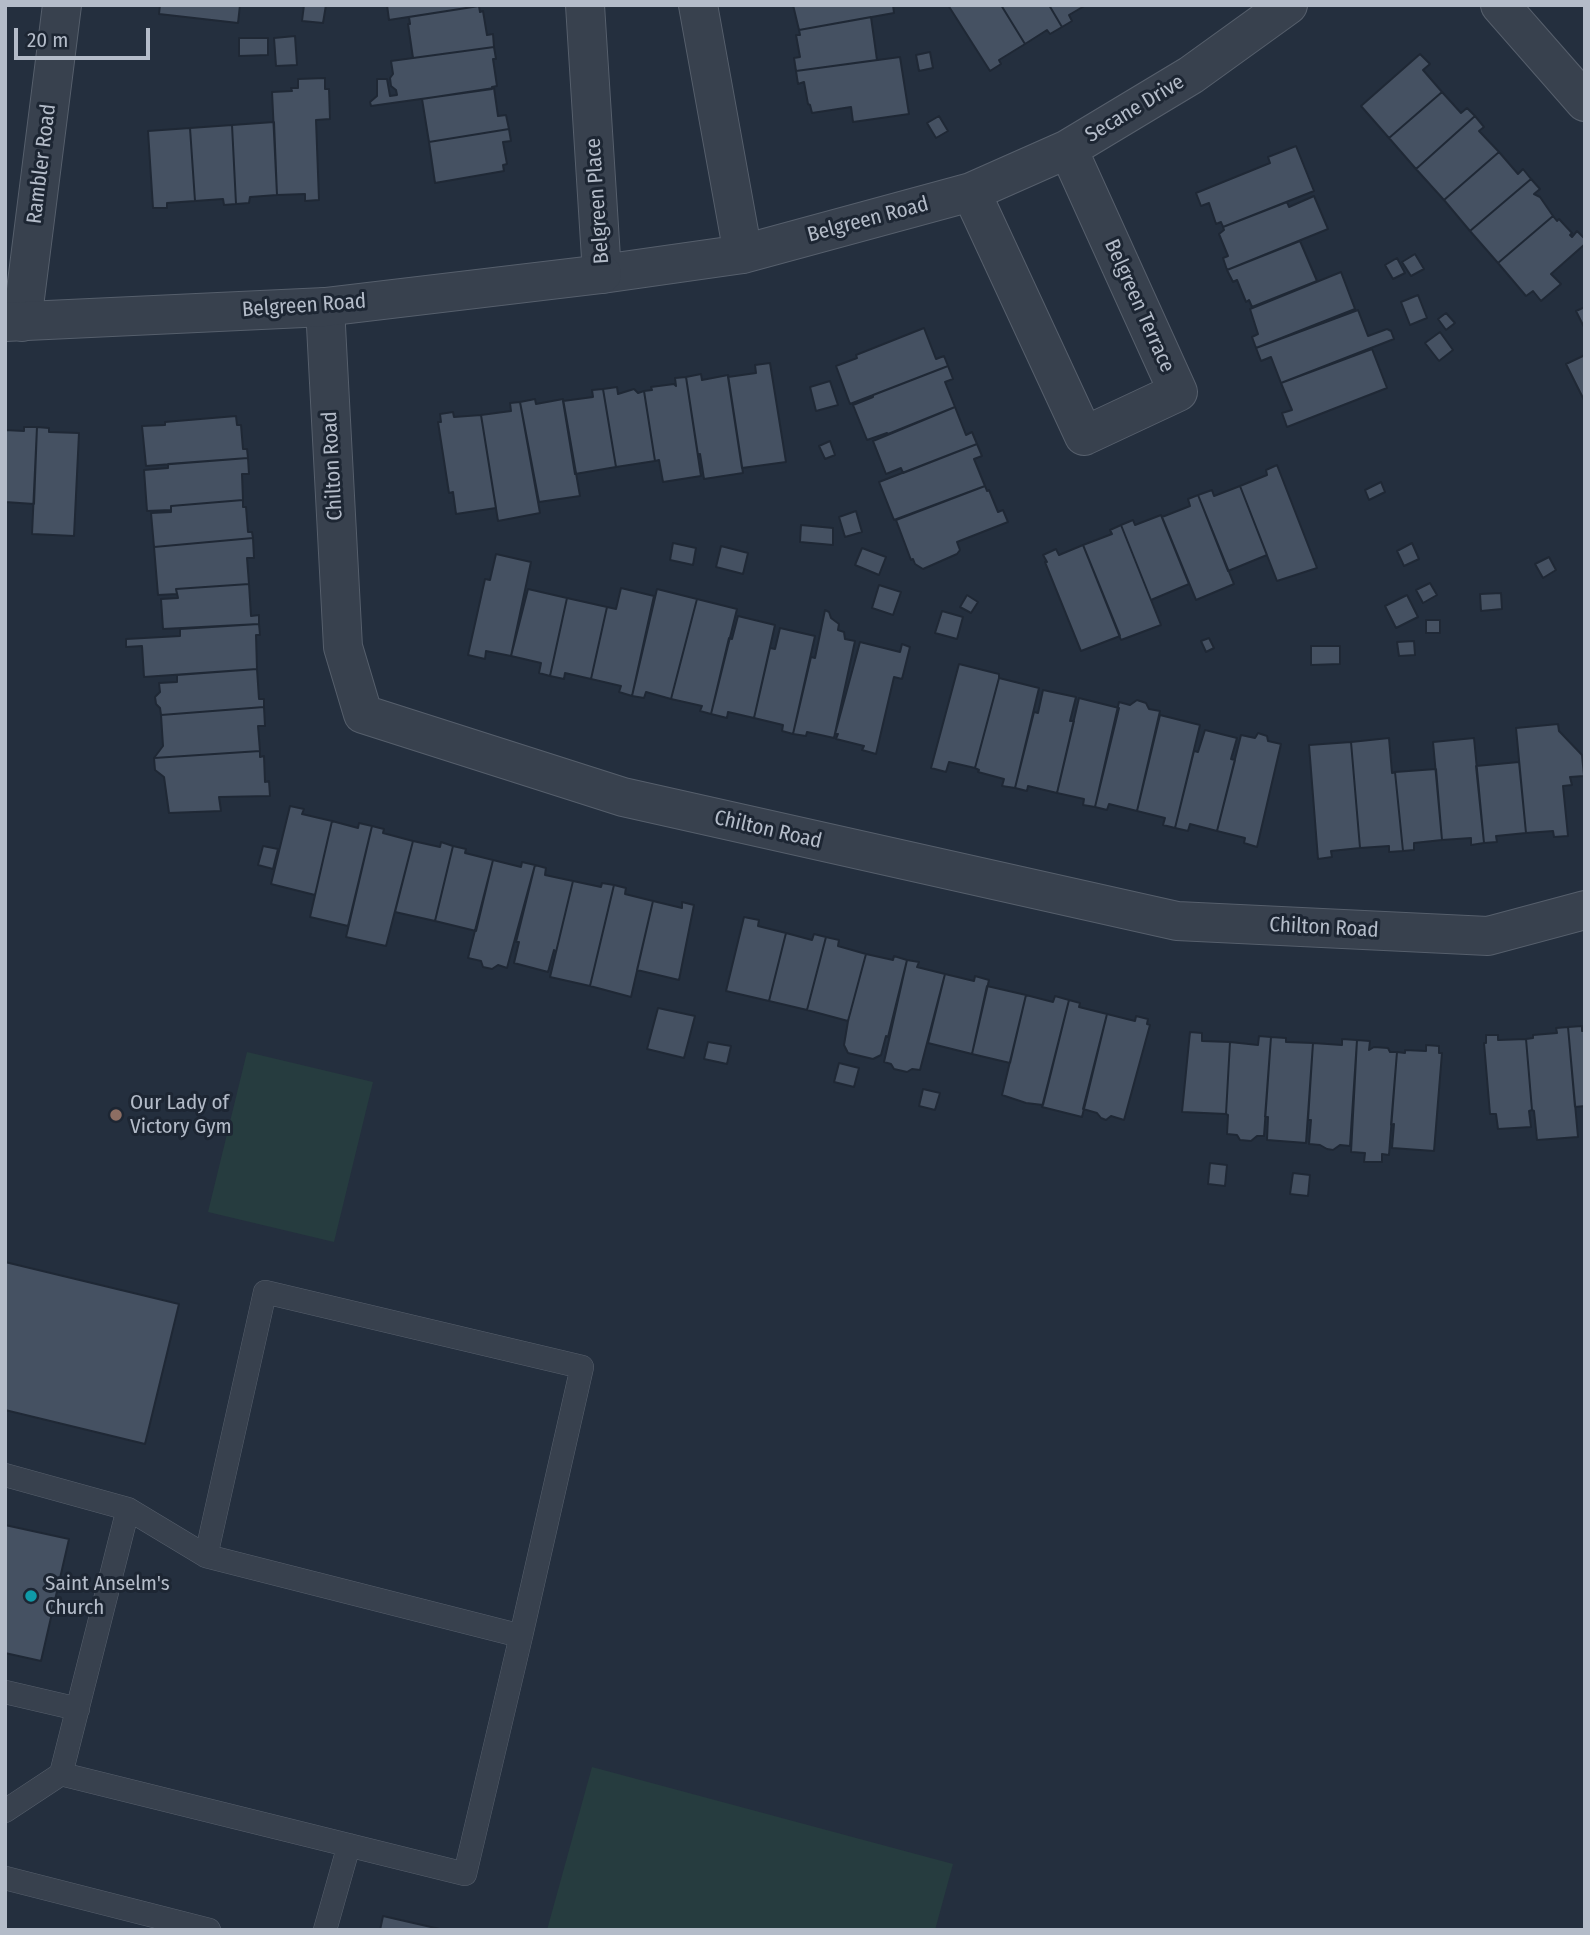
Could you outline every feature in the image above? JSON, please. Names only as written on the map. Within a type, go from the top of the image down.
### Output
[{"type":"street","name":"Rambler Road","points":[[13,322],[62,5]]},
{"type":"street","name":"Belgreen Place","points":[[585,5],[602,274],[734,255]]},
{"type":"street","points":[[698,5],[734,255]]},
{"type":"street","name":"Secane Drive","points":[[971,192],[1068,149],[1191,75],[1288,5]]},
{"type":"street","points":[[1500,5],[1585,102]]},
{"type":"street","name":"Belgreen Terrace","points":[[971,192],[1084,436],[1178,392],[1068,149]]},
{"type":"street","name":"Belgreen Road","points":[[734,255],[971,192]]},
{"type":"street","name":"Belgreen Road","points":[[13,322],[325,307],[602,274]]},
{"type":"street","name":"Chilton Road","points":[[325,307],[343,647],[363,713],[623,797],[1177,921],[1488,936],[1585,911]]},
{"type":"lane","points":[[61,1774],[465,1874],[582,1367],[265,1292],[206,1556]]},
{"type":"lane","points":[[5,1475],[128,1509],[206,1556],[521,1636]]},
{"type":"lane","points":[[5,1811],[61,1774],[128,1509]]},
{"type":"lane","points":[[5,1692],[78,1709]]},
{"type":"lane","points":[[325,1930],[349,1845]]},
{"type":"lane","points":[[5,1878],[209,1930]]},
{"type":"green space","points":[[247,1052],[373,1082],[334,1242],[208,1212]]},
{"type":"green space","points":[[592,1767],[953,1864],[935,1930],[547,1930]]},
{"type":"building","points":[[160,5],[240,5],[238,23],[159,14]]},
{"type":"building","points":[[304,5],[326,5],[323,23],[302,21]]},
{"type":"building","points":[[387,5],[479,5],[479,6],[389,20]]},
{"type":"building","points":[[793,5],[893,5],[894,13],[799,30]]},
{"type":"building","points":[[948,5],[1001,5],[1025,44],[999,60],[1001,64],[990,71]]},
{"type":"building","points":[[1001,5],[1049,5],[1062,27],[1050,34],[1047,30],[1025,44]]},
{"type":"building","points":[[1049,5],[1086,5],[1069,15],[1072,21],[1062,27]]},
{"type":"building","points":[[479,6],[480,12],[483,11],[487,35],[493,34],[494,47],[413,58],[409,17]]},
{"type":"building","points":[[871,17],[877,60],[796,71],[794,58],[800,57],[796,35],[800,35],[799,30]]},
{"type":"building","points":[[295,36],[297,65],[276,66],[274,38]]},
{"type":"building","points":[[239,38],[268,38],[268,55],[239,56]]},
{"type":"building","points":[[494,47],[497,86],[492,89],[371,106],[370,102],[377,96],[377,79],[387,79],[390,96],[397,95],[391,86],[391,61]]},
{"type":"building","points":[[930,52],[933,68],[919,71],[916,55]]},
{"type":"building","points":[[1420,54],[1430,64],[1423,70],[1442,92],[1389,138],[1361,106]]},
{"type":"building","points":[[900,57],[909,114],[853,122],[851,107],[812,113],[804,82],[798,84],[796,71]]},
{"type":"building","points":[[325,78],[325,89],[329,89],[330,119],[316,120],[319,200],[305,201],[305,194],[277,195],[272,92],[298,88],[298,79]]},
{"type":"building","points":[[494,88],[498,116],[506,115],[509,129],[429,142],[422,99]]},
{"type":"building","points":[[1442,92],[1461,113],[1467,108],[1475,116],[1416,169],[1389,138]]},
{"type":"building","points":[[939,116],[948,131],[936,138],[927,123]]},
{"type":"building","points":[[1475,116],[1484,127],[1479,131],[1499,152],[1444,200],[1416,169]]},
{"type":"building","points":[[274,122],[277,195],[250,197],[249,203],[236,204],[232,125]]},
{"type":"building","points":[[232,125],[236,204],[224,205],[223,199],[195,201],[190,128]]},
{"type":"building","points":[[190,128],[195,201],[167,203],[167,208],[153,208],[148,131]]},
{"type":"building","points":[[509,129],[511,141],[503,142],[507,164],[503,165],[504,171],[435,183],[429,142]]},
{"type":"building","points":[[1296,146],[1314,191],[1223,227],[1221,222],[1216,224],[1209,203],[1201,206],[1196,193],[1270,163],[1268,157]]},
{"type":"building","points":[[1499,152],[1518,174],[1523,169],[1531,179],[1470,231],[1444,200]]},
{"type":"building","points":[[1531,179],[1540,189],[1534,194],[1540,197],[1553,216],[1498,263],[1470,231]]},
{"type":"building","points":[[1314,196],[1328,229],[1227,270],[1223,258],[1228,256],[1219,234],[1224,230],[1223,227],[1287,202],[1289,207]]},
{"type":"building","points":[[1553,216],[1572,233],[1572,237],[1577,231],[1585,239],[1585,244],[1551,274],[1561,284],[1541,301],[1533,291],[1526,296],[1498,263]]},
{"type":"building","points":[[1300,241],[1317,281],[1252,307],[1249,300],[1246,302],[1237,280],[1233,282],[1227,270]]},
{"type":"building","points":[[1415,254],[1424,269],[1411,276],[1402,262]]},
{"type":"building","points":[[1397,258],[1405,273],[1393,279],[1385,265]]},
{"type":"building","points":[[1341,272],[1355,309],[1256,348],[1252,337],[1258,334],[1250,309]]},
{"type":"building","points":[[1418,295],[1427,318],[1410,325],[1401,302]]},
{"type":"building","points":[[1585,307],[1585,329],[1576,311]]},
{"type":"building","points":[[1358,310],[1368,336],[1387,329],[1391,331],[1394,339],[1281,383],[1271,357],[1261,361],[1256,348]]},
{"type":"building","points":[[1446,313],[1455,323],[1446,330],[1438,319]]},
{"type":"building","points":[[924,328],[936,359],[944,356],[948,366],[850,404],[836,366],[857,358],[856,355]]},
{"type":"building","points":[[1440,332],[1453,350],[1439,361],[1425,343]]},
{"type":"building","points":[[1372,349],[1387,388],[1287,427],[1282,413],[1292,410],[1281,383]]},
{"type":"building","points":[[1585,355],[1585,400],[1584,400],[1566,364]]},
{"type":"building","points":[[770,363],[786,462],[742,468],[728,377],[756,373],[755,365]]},
{"type":"building","points":[[948,366],[953,379],[945,382],[955,407],[867,440],[853,405]]},
{"type":"building","points":[[701,374],[702,380],[728,375],[743,473],[704,479],[686,377]]},
{"type":"building","points":[[686,377],[701,476],[663,482],[659,460],[655,461],[644,391],[652,390],[651,387],[676,386],[675,378]]},
{"type":"building","points":[[830,381],[838,405],[816,411],[810,387]]},
{"type":"building","points":[[617,387],[618,394],[634,389],[638,393],[644,391],[655,461],[616,467],[603,389]]},
{"type":"building","points":[[603,389],[616,467],[575,474],[563,401],[593,397],[592,390]]},
{"type":"building","points":[[535,399],[536,404],[563,399],[580,496],[539,502],[520,402]]},
{"type":"building","points":[[520,402],[540,513],[498,521],[481,415],[511,411],[510,403]]},
{"type":"building","points":[[955,407],[966,435],[972,432],[977,444],[903,473],[901,468],[886,474],[873,441]]},
{"type":"building","points":[[453,412],[454,417],[481,415],[496,508],[456,514],[453,492],[449,493],[438,422],[441,422],[440,414]]},
{"type":"building","points":[[236,416],[237,425],[241,425],[243,449],[247,449],[248,458],[146,466],[142,426]]},
{"type":"building","points":[[24,427],[37,427],[34,504],[5,502],[5,430],[24,431]]},
{"type":"building","points":[[37,427],[49,428],[49,432],[79,433],[74,536],[32,534]]},
{"type":"building","points":[[830,441],[835,455],[825,459],[819,446]]},
{"type":"building","points":[[977,444],[982,456],[974,459],[985,486],[894,520],[879,482]]},
{"type":"building","points":[[248,458],[249,474],[242,474],[243,500],[171,506],[171,510],[147,511],[144,470],[168,468],[168,464]]},
{"type":"building","points":[[1277,465],[1317,568],[1277,581],[1240,486],[1267,475],[1266,470]]},
{"type":"building","points":[[1381,482],[1385,492],[1369,500],[1365,490]]},
{"type":"building","points":[[985,486],[998,512],[1003,510],[1008,522],[957,542],[960,550],[957,554],[923,569],[915,564],[896,520]]},
{"type":"building","points":[[1240,486],[1267,555],[1228,571],[1198,495],[1212,490],[1214,496]]},
{"type":"building","points":[[1198,495],[1234,584],[1196,600],[1162,517],[1190,506],[1188,499]]},
{"type":"building","points":[[243,500],[248,532],[252,532],[253,538],[154,547],[151,513],[171,512],[171,506]]},
{"type":"building","points":[[856,511],[862,532],[845,537],[839,517]]},
{"type":"building","points":[[1161,515],[1189,584],[1151,600],[1121,525],[1133,520],[1135,525]]},
{"type":"building","points":[[801,525],[833,528],[833,545],[800,542]]},
{"type":"building","points":[[1121,525],[1161,625],[1121,640],[1083,545],[1112,534],[1110,530]]},
{"type":"building","points":[[253,538],[254,558],[247,558],[249,584],[176,589],[177,594],[158,595],[154,547]]},
{"type":"building","points":[[673,543],[696,548],[693,565],[670,560]]},
{"type":"building","points":[[1412,543],[1419,559],[1404,566],[1397,551]]},
{"type":"building","points":[[1083,545],[1120,636],[1081,651],[1043,555],[1056,549],[1059,555]]},
{"type":"building","points":[[721,546],[748,553],[743,574],[716,567]]},
{"type":"building","points":[[862,548],[886,557],[879,575],[855,565]]},
{"type":"building","points":[[496,554],[531,562],[511,656],[486,651],[485,659],[468,655],[485,579],[490,580]]},
{"type":"building","points":[[1549,557],[1556,570],[1543,578],[1535,564]]},
{"type":"building","points":[[1430,583],[1437,595],[1423,603],[1416,590]]},
{"type":"building","points":[[249,584],[251,616],[259,615],[259,624],[163,629],[161,599],[178,598],[176,589]]},
{"type":"building","points":[[879,585],[901,592],[893,615],[872,608]]},
{"type":"building","points":[[621,588],[654,596],[632,696],[619,692],[621,686],[591,679],[607,607],[616,609]]},
{"type":"building","points":[[528,589],[567,598],[550,676],[539,673],[541,663],[511,656]]},
{"type":"building","points":[[657,589],[697,599],[671,699],[646,692],[644,698],[632,696]]},
{"type":"building","points":[[1501,593],[1502,609],[1481,611],[1480,594]]},
{"type":"building","points":[[967,595],[978,602],[971,613],[960,607]]},
{"type":"building","points":[[1407,595],[1418,617],[1396,628],[1385,606]]},
{"type":"building","points":[[567,598],[607,607],[591,679],[565,673],[564,679],[550,676]]},
{"type":"building","points":[[697,599],[737,609],[711,714],[700,711],[702,706],[671,699]]},
{"type":"building","points":[[825,610],[839,624],[838,630],[844,632],[845,639],[855,641],[834,738],[807,732],[806,736],[793,734],[811,657],[815,658]]},
{"type":"building","points":[[942,611],[963,617],[957,639],[935,633]]},
{"type":"building","points":[[738,616],[775,625],[754,718],[728,712],[727,718],[711,714],[729,638],[732,639]]},
{"type":"building","points":[[1426,620],[1440,620],[1440,633],[1426,633]]},
{"type":"building","points":[[259,624],[260,635],[256,635],[257,669],[144,677],[142,646],[126,647],[126,639],[180,636],[180,629]]},
{"type":"building","points":[[780,628],[815,636],[793,734],[782,731],[783,725],[754,718],[770,648],[775,649]]},
{"type":"building","points":[[1209,638],[1214,648],[1206,652],[1201,641]]},
{"type":"building","points":[[1414,641],[1415,655],[1399,656],[1397,642]]},
{"type":"building","points":[[860,642],[900,652],[902,644],[910,647],[902,679],[894,677],[876,754],[862,750],[864,746],[836,739],[838,734],[835,734]]},
{"type":"building","points":[[1311,646],[1340,646],[1340,664],[1311,665]]},
{"type":"building","points":[[959,664],[999,674],[999,678],[975,768],[949,762],[946,772],[931,768]]},
{"type":"building","points":[[257,669],[259,699],[264,699],[264,707],[161,715],[156,704],[155,697],[160,692],[159,683],[177,682],[177,675]]},
{"type":"building","points":[[999,678],[1039,688],[1015,788],[1002,786],[1004,779],[978,772],[975,768]]},
{"type":"building","points":[[1043,690],[1076,697],[1070,721],[1074,721],[1057,793],[1028,786],[1027,791],[1015,788],[1034,712],[1038,713]]},
{"type":"building","points":[[1079,698],[1119,708],[1095,807],[1083,805],[1084,799],[1057,793]]},
{"type":"building","points":[[1137,700],[1146,703],[1149,709],[1160,711],[1137,811],[1109,804],[1107,810],[1095,807],[1119,702],[1130,705]]},
{"type":"building","points":[[264,707],[265,726],[258,726],[260,751],[154,758],[163,746],[161,715]]},
{"type":"building","points":[[1160,715],[1200,725],[1175,828],[1163,825],[1165,818],[1137,811]]},
{"type":"building","points":[[1558,724],[1559,731],[1582,755],[1584,776],[1570,777],[1572,785],[1563,786],[1568,836],[1554,837],[1553,831],[1526,833],[1516,728]]},
{"type":"building","points":[[1205,730],[1237,738],[1231,759],[1235,760],[1217,831],[1190,824],[1188,831],[1175,828],[1194,751],[1198,752]]},
{"type":"building","points":[[1258,733],[1267,736],[1268,741],[1281,744],[1257,847],[1244,843],[1245,838],[1217,831],[1241,735],[1255,738]]},
{"type":"building","points":[[1389,738],[1403,851],[1389,852],[1389,846],[1360,848],[1351,742]]},
{"type":"building","points":[[1474,738],[1484,843],[1471,845],[1471,838],[1442,840],[1433,742]]},
{"type":"building","points":[[1351,742],[1360,848],[1331,851],[1332,857],[1318,859],[1309,745]]},
{"type":"building","points":[[260,751],[260,757],[264,756],[265,782],[269,781],[270,796],[219,797],[221,811],[169,813],[164,777],[155,770],[154,758]]},
{"type":"building","points":[[1519,762],[1526,833],[1496,836],[1497,842],[1484,843],[1476,766]]},
{"type":"building","points":[[1436,769],[1442,840],[1414,843],[1414,850],[1403,851],[1395,772]]},
{"type":"building","points":[[290,806],[304,809],[302,814],[332,821],[315,895],[271,884]]},
{"type":"building","points":[[332,821],[358,828],[359,823],[372,826],[348,926],[310,917]]},
{"type":"building","points":[[372,826],[384,829],[383,833],[413,841],[386,946],[346,937]]},
{"type":"building","points":[[413,841],[440,847],[441,842],[453,846],[435,921],[395,912]]},
{"type":"building","points":[[263,846],[278,849],[273,869],[258,865]]},
{"type":"building","points":[[453,846],[466,849],[465,853],[493,860],[476,931],[435,921]]},
{"type":"building","points":[[493,860],[521,867],[522,862],[535,865],[507,968],[498,965],[492,969],[483,967],[481,961],[468,958]]},
{"type":"building","points":[[535,865],[546,868],[545,875],[573,881],[556,952],[554,950],[548,972],[514,963],[519,942],[516,942]]},
{"type":"building","points":[[573,881],[601,887],[602,883],[614,885],[590,986],[550,977]]},
{"type":"building","points":[[614,885],[626,888],[625,894],[653,901],[631,997],[590,986]]},
{"type":"building","points":[[653,901],[682,908],[682,902],[694,905],[679,980],[637,970]]},
{"type":"building","points":[[744,917],[759,920],[758,926],[786,933],[769,1001],[726,991]]},
{"type":"building","points":[[786,933],[812,940],[814,934],[826,937],[807,1010],[769,1001]]},
{"type":"building","points":[[826,937],[839,940],[838,946],[866,954],[848,1021],[807,1010]]},
{"type":"building","points":[[866,954],[907,960],[888,1037],[886,1036],[881,1055],[873,1059],[848,1053],[844,1045]]},
{"type":"building","points":[[907,960],[919,962],[917,967],[945,974],[920,1070],[912,1069],[907,1072],[894,1069],[891,1064],[884,1062]]},
{"type":"building","points":[[945,974],[974,981],[975,976],[989,980],[972,1054],[928,1043]]},
{"type":"building","points":[[987,986],[1026,995],[1010,1063],[972,1054]]},
{"type":"building","points":[[1026,995],[1053,1002],[1055,996],[1069,1000],[1043,1105],[1002,1095]]},
{"type":"building","points":[[1069,1000],[1080,1003],[1079,1007],[1107,1014],[1082,1117],[1042,1107]]},
{"type":"building","points":[[658,1008],[695,1016],[684,1058],[647,1049]]},
{"type":"building","points":[[1107,1014],[1135,1021],[1136,1016],[1148,1019],[1147,1024],[1150,1025],[1124,1120],[1111,1116],[1106,1120],[1097,1113],[1083,1109]]},
{"type":"building","points":[[1582,1026],[1582,1031],[1585,1031],[1585,1106],[1575,1107],[1568,1027]]},
{"type":"building","points":[[1568,1027],[1578,1137],[1537,1140],[1526,1039],[1533,1038],[1533,1035],[1557,1033],[1556,1028]]},
{"type":"building","points":[[1190,1032],[1202,1033],[1202,1041],[1230,1042],[1226,1114],[1182,1112]]},
{"type":"building","points":[[1486,1035],[1498,1035],[1498,1040],[1526,1039],[1531,1127],[1498,1129],[1496,1114],[1490,1114],[1484,1043]]},
{"type":"building","points":[[1259,1036],[1271,1037],[1264,1136],[1257,1136],[1251,1141],[1240,1140],[1237,1135],[1227,1134],[1230,1042],[1258,1045]]},
{"type":"building","points":[[1271,1037],[1286,1038],[1286,1042],[1313,1043],[1306,1143],[1267,1140],[1268,1117],[1265,1117]]},
{"type":"building","points":[[1342,1039],[1357,1040],[1350,1146],[1340,1145],[1333,1150],[1309,1144],[1313,1043],[1342,1045]]},
{"type":"building","points":[[1357,1040],[1370,1041],[1369,1050],[1374,1047],[1388,1048],[1390,1052],[1397,1052],[1389,1155],[1382,1154],[1382,1162],[1364,1162],[1365,1153],[1351,1152]]},
{"type":"building","points":[[708,1042],[731,1046],[727,1064],[704,1059]]},
{"type":"building","points":[[1426,1045],[1439,1046],[1439,1053],[1442,1053],[1434,1151],[1392,1148],[1394,1124],[1391,1125],[1397,1052],[1426,1051]]},
{"type":"building","points":[[839,1063],[859,1068],[854,1087],[834,1082]]},
{"type":"building","points":[[923,1089],[940,1093],[935,1110],[919,1106]]},
{"type":"building","points":[[1210,1163],[1227,1165],[1225,1186],[1208,1184]]},
{"type":"building","points":[[1293,1173],[1310,1175],[1308,1196],[1290,1194]]},
{"type":"building","points":[[5,1262],[179,1304],[145,1444],[5,1410]]},
{"type":"building","name":"Saint Anselm's Church","points":[[5,1525],[69,1539],[41,1661],[5,1653]]},
{"type":"building","points":[[383,1916],[444,1930],[380,1930]]},
{"type":"place","name":"Our Lady of Victory Gym","points":[[116,1115]]},
{"type":"place","name":"Saint Anselm's Church","points":[[31,1596]]}]
